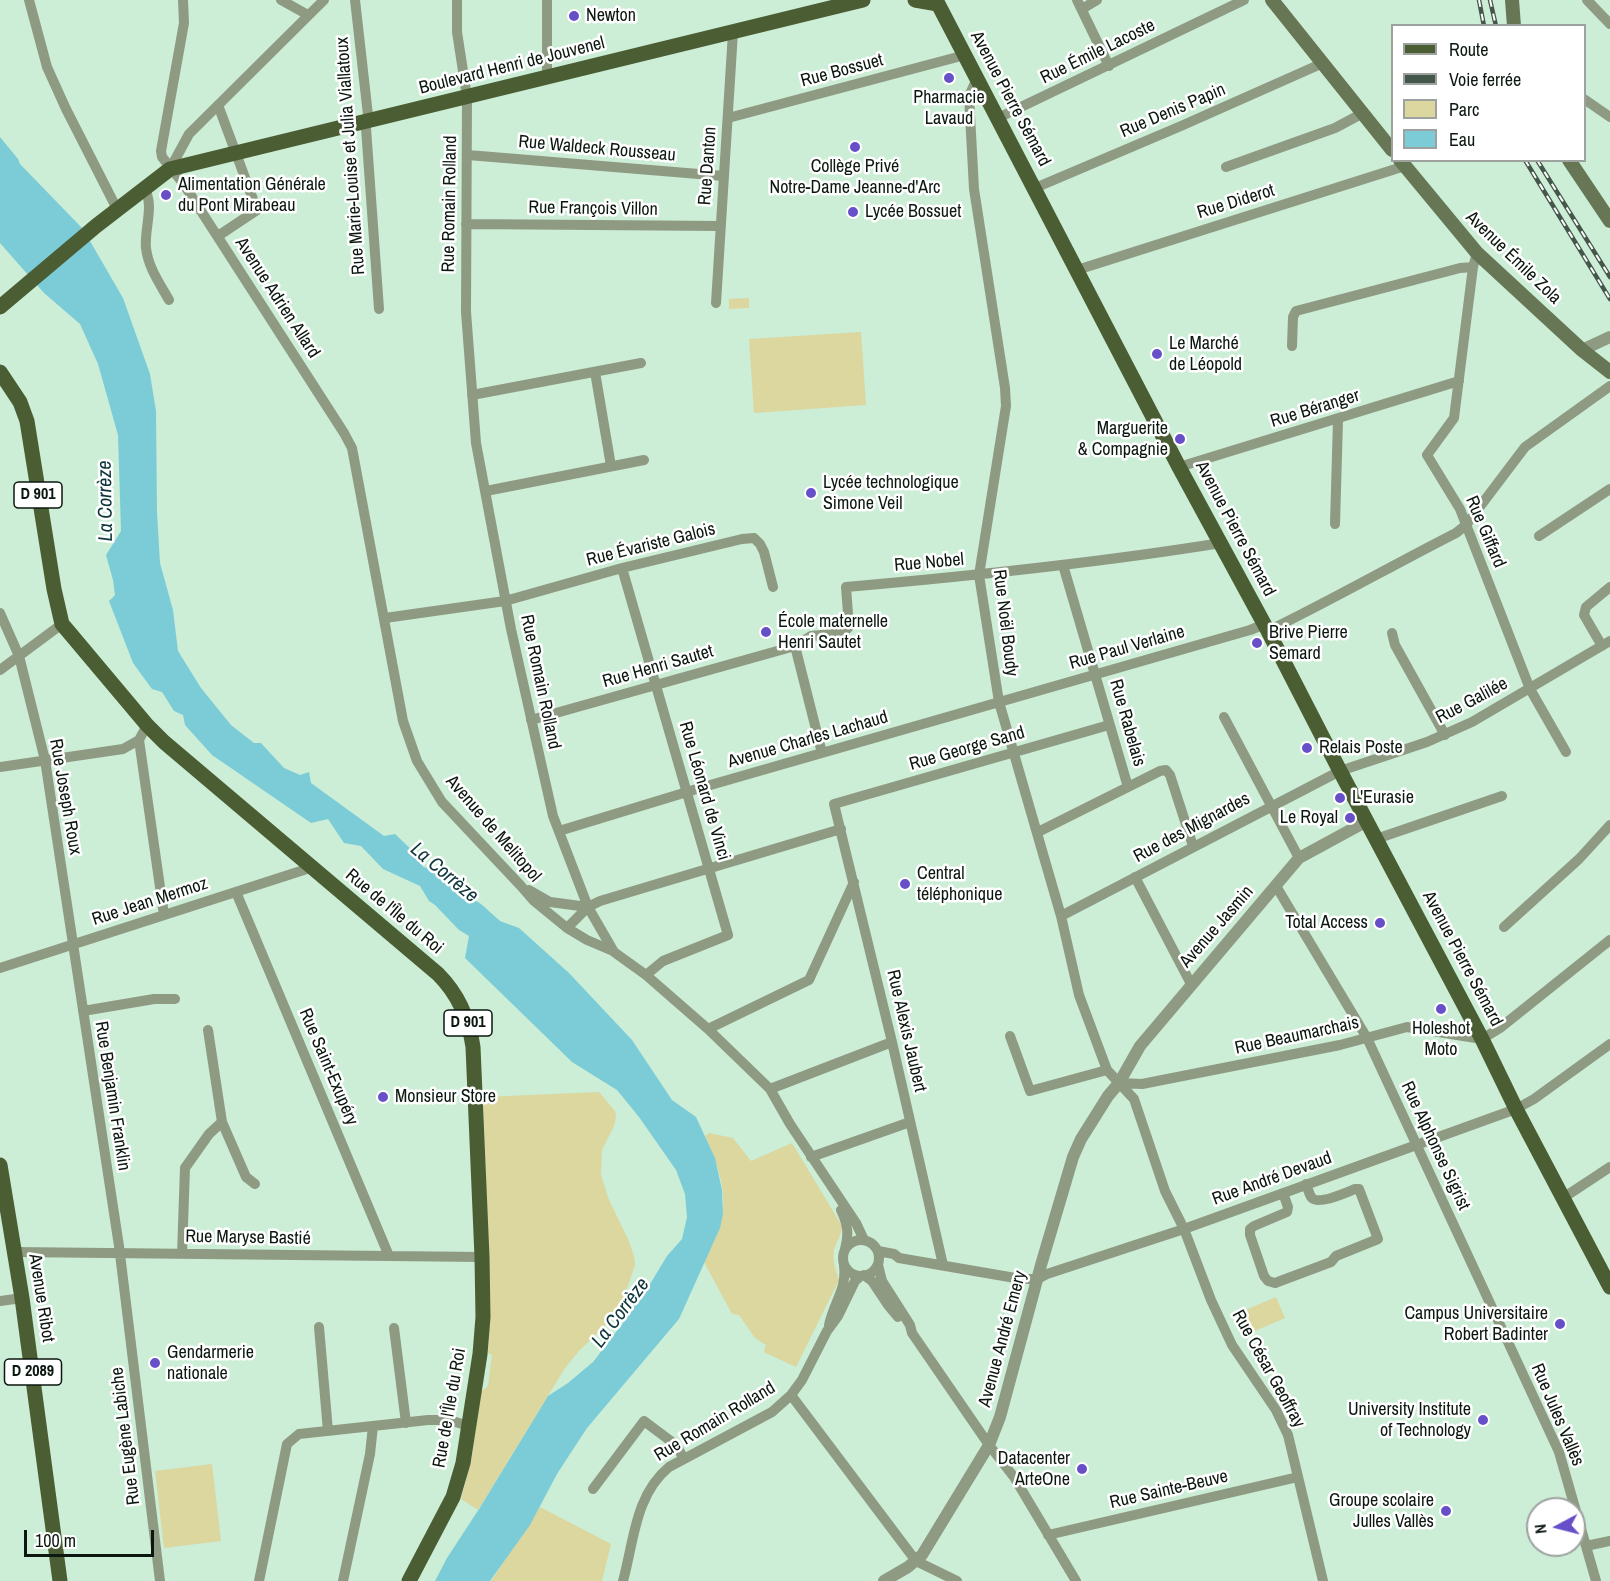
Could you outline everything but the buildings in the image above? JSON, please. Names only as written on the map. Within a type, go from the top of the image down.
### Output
[{"type":"main road","name":"Boulevard Henri de Jouvenel","points":[[170,169],[863,0]]},
{"type":"main road","points":[[915,0],[937,2]]},
{"type":"main road","points":[[1272,0],[1391,149]]},
{"type":"main road","points":[[1512,0],[1514,24]]},
{"type":"main road","name":"Avenue Pierre Sémard","points":[[937,2],[1610,1287]]},
{"type":"main road","points":[[1570,162],[1610,221]]},
{"type":"main road","name":"Avenue Émile Zola","points":[[1403,163],[1477,253],[1582,350],[1610,372]]},
{"type":"main road","points":[[0,307],[96,226],[170,169]]},
{"type":"main road","name":"Rue de l'Île du Roi","points":[[0,372],[21,402],[27,421],[54,589],[62,624],[151,729],[310,868],[438,974],[465,1014],[473,1047],[482,1257],[483,1317],[480,1354],[463,1463],[453,1497],[409,1581]]},
{"type":"main road","name":"Avenue Ribot","points":[[0,1165],[2,1189],[22,1298],[60,1581]]},
{"type":"street","points":[[29,0],[47,67],[117,209]]},
{"type":"street","points":[[183,0],[183,32],[161,151],[170,169],[189,134],[324,0]]},
{"type":"street","points":[[281,0],[308,15]]},
{"type":"street","name":"Rue Marie-Louise et Julia Viallatoux","points":[[355,0],[367,121],[379,309]]},
{"type":"street","name":"Rue Romain Rolland","points":[[457,0],[457,32],[467,97],[466,322],[476,443],[505,601],[543,779],[559,831],[588,907],[614,951],[646,975],[708,1029],[770,1089],[823,1175],[844,1204],[864,1240]]},
{"type":"street","points":[[547,0],[551,60],[547,78]]},
{"type":"street","points":[[1097,0],[1079,4],[1109,66]]},
{"type":"street","name":"Rue Émile Lacoste","points":[[998,118],[1244,0]]},
{"type":"street","points":[[1587,0],[1610,24]]},
{"type":"street","name":"Rue Danton","points":[[716,303],[733,32]]},
{"type":"street","name":"Rue Bossuet","points":[[728,118],[965,55]]},
{"type":"street","name":"Rue Denis Papin","points":[[1035,188],[1323,63]]},
{"type":"street","name":"Rue Noël Boudy","points":[[980,83],[974,85],[969,96],[971,171],[1006,406],[979,575],[999,702],[1061,916],[1079,995],[1107,1070],[1119,1083]]},
{"type":"street","points":[[1586,100],[1610,117]]},
{"type":"street","points":[[218,105],[257,210],[218,236]]},
{"type":"street","points":[[1226,166],[1335,128],[1364,113]]},
{"type":"street","points":[[165,130],[168,139],[182,149]]},
{"type":"street","name":"Rue Waldeck Rousseau","points":[[468,155],[723,176]]},
{"type":"street","name":"Rue Diderot","points":[[1077,270],[1403,163]]},
{"type":"street","name":"Avenue Adrien Allard","points":[[170,169],[183,183],[218,236],[352,448],[385,618]]},
{"type":"street","points":[[144,188],[149,196],[147,254],[156,277],[169,300]]},
{"type":"street","name":"Rue François Villon","points":[[466,224],[720,226]]},
{"type":"street","name":"Rue Giffard","points":[[1477,253],[1473,267],[1454,418],[1427,455],[1460,509],[1530,689],[1566,752]]},
{"type":"street","points":[[1292,346],[1293,317],[1296,311],[1460,268],[1473,267]]},
{"type":"street","points":[[1582,350],[1610,337]]},
{"type":"street","points":[[472,395],[641,363]]},
{"type":"street","points":[[595,372],[610,466]]},
{"type":"street","name":"Rue Béranger","points":[[1179,467],[1459,381]]},
{"type":"street","points":[[1466,525],[1525,447],[1610,386]]},
{"type":"street","points":[[1335,524],[1338,420]]},
{"type":"street","points":[[486,491],[644,460]]},
{"type":"street","points":[[1539,536],[1610,489]]},
{"type":"street","name":"Rue Paul Verlaine","points":[[999,702],[1250,630],[1266,628],[1334,598],[1466,525]]},
{"type":"street","name":"Rue Évariste Galois","points":[[385,618],[505,601],[622,568],[754,538],[764,552],[773,587]]},
{"type":"street","name":"Rue Nobel","points":[[795,646],[810,636],[843,633],[849,627],[846,587],[979,575],[1142,556],[1221,543]]},
{"type":"street","name":"Rue Rabelais","points":[[1064,565],[1128,787]]},
{"type":"street","name":"Rue Léonard de Vinci","points":[[622,568],[728,935],[663,961],[646,975]]},
{"type":"street","points":[[1606,644],[1584,615],[1586,607],[1610,587]]},
{"type":"street","name":"Rue Joseph Roux","points":[[0,613],[19,656],[45,760],[73,944]]},
{"type":"street","name":"Avenue de Melitopol","points":[[385,618],[403,721],[417,761],[442,802],[522,885],[534,901],[567,928],[587,940],[614,951]]},
{"type":"street","points":[[0,670],[62,624]]},
{"type":"street","points":[[1392,633],[1395,645],[1445,735]]},
{"type":"street","name":"Rue Galilée","points":[[1340,771],[1445,735],[1472,722],[1606,644]]},
{"type":"street","points":[[795,646],[822,753]]},
{"type":"street","name":"Rue Henri Sautet","points":[[531,720],[795,646]]},
{"type":"street","name":"Avenue Charles Lachaud","points":[[559,831],[999,702]]},
{"type":"street","points":[[1224,717],[1299,858]]},
{"type":"street","name":"Rue George Sand","points":[[834,804],[1109,724]]},
{"type":"street","points":[[0,767],[140,745],[151,729]]},
{"type":"street","points":[[140,745],[164,915]]},
{"type":"street","points":[[1038,832],[1166,770],[1170,775],[1193,846]]},
{"type":"street","name":"Rue des Mignardes","points":[[1061,916],[1340,771]]},
{"type":"street","points":[[1376,839],[1502,796]]},
{"type":"street","name":"Rue Alexis Jaubert","points":[[834,804],[943,1265]]},
{"type":"street","name":"Avenue Jasmin","points":[[1119,1083],[1140,1046],[1299,858],[1367,821]]},
{"type":"street","points":[[1503,927],[1579,859],[1610,825]]},
{"type":"street","points":[[567,928],[588,907],[600,901],[841,829]]},
{"type":"street","name":"Rue Jean Mermoz","points":[[0,968],[310,868]]},
{"type":"street","points":[[1136,877],[1191,984]]},
{"type":"street","points":[[708,1029],[808,980],[854,882]]},
{"type":"street","points":[[522,885],[550,902],[588,907]]},
{"type":"street","name":"Rue Alphonse Sigrist","points":[[1276,886],[1367,1038],[1473,1269]]},
{"type":"street","name":"Rue Saint-Exupéry","points":[[236,892],[389,1256]]},
{"type":"street","points":[[1482,1039],[1500,1028],[1610,940]]},
{"type":"street","name":"Rue Benjamin Franklin","points":[[73,944],[119,1252]]},
{"type":"street","points":[[82,1011],[154,999],[175,999]]},
{"type":"street","name":"Rue Beaumarchais","points":[[1119,1083],[1142,1084],[1340,1045],[1407,1027],[1482,1039]]},
{"type":"street","points":[[208,1030],[222,1122],[246,1177],[255,1184]]},
{"type":"street","points":[[1010,1036],[1030,1091],[1107,1070]]},
{"type":"street","points":[[770,1089],[892,1042]]},
{"type":"street","name":"Rue André Devaud","points":[[1038,1279],[1047,1274],[1184,1229],[1516,1109],[1534,1099],[1610,1044]]},
{"type":"street","name":"Rue César Geoffray","points":[[1119,1083],[1134,1099],[1165,1191],[1184,1229],[1211,1300],[1232,1345],[1288,1435],[1323,1581]]},
{"type":"street","name":"Avenue André Emery","points":[[884,1581],[922,1555],[989,1445],[1000,1417],[1073,1157],[1108,1096],[1119,1083]]},
{"type":"street","points":[[182,1254],[185,1167],[209,1134],[222,1122]]},
{"type":"street","points":[[812,1157],[910,1122]]},
{"type":"street","points":[[1563,1198],[1610,1167]]},
{"type":"street","name":"Rue Romain Rolland","points":[[823,1175],[848,1226],[848,1237],[844,1250]]},
{"type":"street","points":[[1283,1193],[1288,1207],[1287,1212],[1250,1229],[1264,1276],[1268,1281],[1275,1283],[1331,1262],[1336,1256],[1378,1239],[1359,1190],[1355,1188],[1323,1200],[1316,1200],[1312,1198],[1306,1184]]},
{"type":"street","points":[[912,1333],[882,1281],[874,1245],[864,1240],[855,1240],[844,1250],[844,1264],[854,1274],[872,1281],[888,1305],[912,1333],[989,1445],[1014,1477],[1076,1581]]},
{"type":"street","name":"Rue Maryse Bastié","points":[[14,1252],[482,1257]]},
{"type":"street","name":"Rue Eugène Labiche","points":[[119,1252],[160,1581]]},
{"type":"street","points":[[878,1260],[899,1258],[1021,1279],[1038,1279]]},
{"type":"street","points":[[863,1276],[874,1271],[878,1260]]},
{"type":"street","name":"Rue Romain Rolland","points":[[827,1331],[831,1313],[846,1279],[844,1264]]},
{"type":"street","name":"Rue Jules Vallès","points":[[1473,1269],[1558,1452],[1571,1497]]},
{"type":"street","name":"Rue Romain Rolland","points":[[623,1581],[645,1497],[650,1486],[662,1473],[772,1412],[791,1395],[838,1316],[855,1281],[863,1276]]},
{"type":"street","points":[[0,1301],[22,1298]]},
{"type":"street","points":[[319,1327],[328,1431]]},
{"type":"street","points":[[394,1328],[406,1422]]},
{"type":"street","points":[[791,1395],[916,1561],[957,1581]]},
{"type":"street","points":[[259,1581],[287,1444],[299,1434],[428,1420],[470,1420]]},
{"type":"street","points":[[593,1489],[644,1421],[676,1445],[684,1459]]},
{"type":"street","points":[[343,1581],[370,1454],[373,1426]]},
{"type":"street","name":"Rue Sainte-Beuve","points":[[1048,1535],[1298,1477]]},
{"type":"street","points":[[1586,1546],[1610,1541]]},
{"type":"street","name":"Rue Jules Vallès","points":[[1586,1546],[1596,1581]]},
{"type":"green space","points":[[749,298],[749,308],[729,309],[729,299]]},
{"type":"green space","points":[[861,332],[866,405],[754,413],[749,339]]},
{"type":"green space","points":[[599,1092],[615,1111],[616,1117],[602,1150],[601,1175],[609,1200],[628,1239],[635,1265],[619,1312],[565,1368],[478,1510],[461,1499],[472,1456],[481,1392],[488,1386],[492,1355],[488,1353],[490,1307],[483,1097]]},
{"type":"green space","points":[[709,1133],[733,1138],[751,1161],[792,1143],[842,1226],[834,1254],[839,1280],[796,1367],[764,1352],[766,1345],[755,1338],[739,1315],[732,1314],[704,1262],[719,1229],[723,1207],[720,1176],[705,1136]]},
{"type":"green space","points":[[1276,1297],[1285,1318],[1250,1333],[1241,1312]]},
{"type":"green space","points":[[212,1464],[221,1541],[164,1548],[155,1471]]},
{"type":"green space","points":[[540,1507],[611,1544],[602,1581],[491,1581]]},
{"type":"water","points":[[0,137],[20,164],[83,229],[123,298],[150,374],[156,411],[160,563],[173,610],[178,651],[201,688],[231,725],[254,743],[261,743],[284,768],[300,775],[309,772],[311,783],[384,836],[395,834],[415,853],[423,867],[442,871],[446,881],[481,904],[500,921],[519,928],[569,973],[632,1040],[672,1100],[696,1117],[715,1158],[722,1190],[723,1214],[720,1228],[679,1319],[587,1428],[557,1474],[530,1525],[490,1581],[435,1581],[548,1396],[593,1362],[626,1319],[634,1298],[647,1289],[667,1256],[682,1239],[687,1217],[685,1194],[676,1170],[617,1090],[572,1062],[465,958],[469,936],[459,930],[429,901],[420,886],[383,869],[361,846],[344,843],[328,819],[311,823],[212,755],[185,725],[183,715],[174,711],[162,692],[152,689],[133,663],[109,601],[115,595],[106,555],[121,531],[118,435],[98,364],[80,324],[44,293],[0,243]]},
{"type":"railway","points":[[1479,0],[1484,24]]},
{"type":"railway","points":[[1490,0],[1496,24]]},
{"type":"railway","points":[[1526,162],[1610,299]]},
{"type":"railway","points":[[1538,162],[1610,277]]},
{"type":"place","name":"Newton","points":[[574,16]]},
{"type":"place","name":"Pharmacie Lavaud","points":[[949,78]]},
{"type":"place","name":"Collège Privé Notre-Dame Jeanne-d'Arc","points":[[855,147]]},
{"type":"place","name":"Alimentation Générale du Pont Mirabeau","points":[[166,195]]},
{"type":"place","name":"Lycée Bossuet","points":[[853,212]]},
{"type":"place","name":"Le Marché de Léopold","points":[[1157,354]]},
{"type":"place","name":"Marguerite & Compagnie","points":[[1180,439]]},
{"type":"place","name":"Lycée technologique Simone Veil","points":[[811,493]]},
{"type":"place","name":"École maternelle Henri Sautet","points":[[766,632]]},
{"type":"place","name":"Brive Pierre Semard","points":[[1257,643]]},
{"type":"place","name":"Relais Poste","points":[[1307,748]]},
{"type":"place","name":"L'Eurasie","points":[[1340,798]]},
{"type":"place","name":"Le Royal","points":[[1350,818]]},
{"type":"place","name":"Central téléphonique","points":[[905,884]]},
{"type":"place","name":"Total Access","points":[[1380,923]]},
{"type":"place","name":"Holeshot Moto","points":[[1441,1009]]},
{"type":"place","name":"Monsieur Store","points":[[383,1097]]},
{"type":"place","name":"Campus Universitaire Robert Badinter","points":[[1560,1324]]},
{"type":"place","name":"Gendarmerie nationale","points":[[155,1363]]},
{"type":"place","name":"University Institute of Technology","points":[[1483,1420]]},
{"type":"place","name":"Datacenter ArteOne","points":[[1082,1469]]},
{"type":"place","name":"Groupe scolaire Julles Vallès","points":[[1446,1511]]},
{"type":"water label","name":"La Corrèze","points":[[106,501]]},
{"type":"water label","name":"La Corrèze","points":[[444,873]]},
{"type":"water label","name":"La Corrèze","points":[[621,1313]]}]
